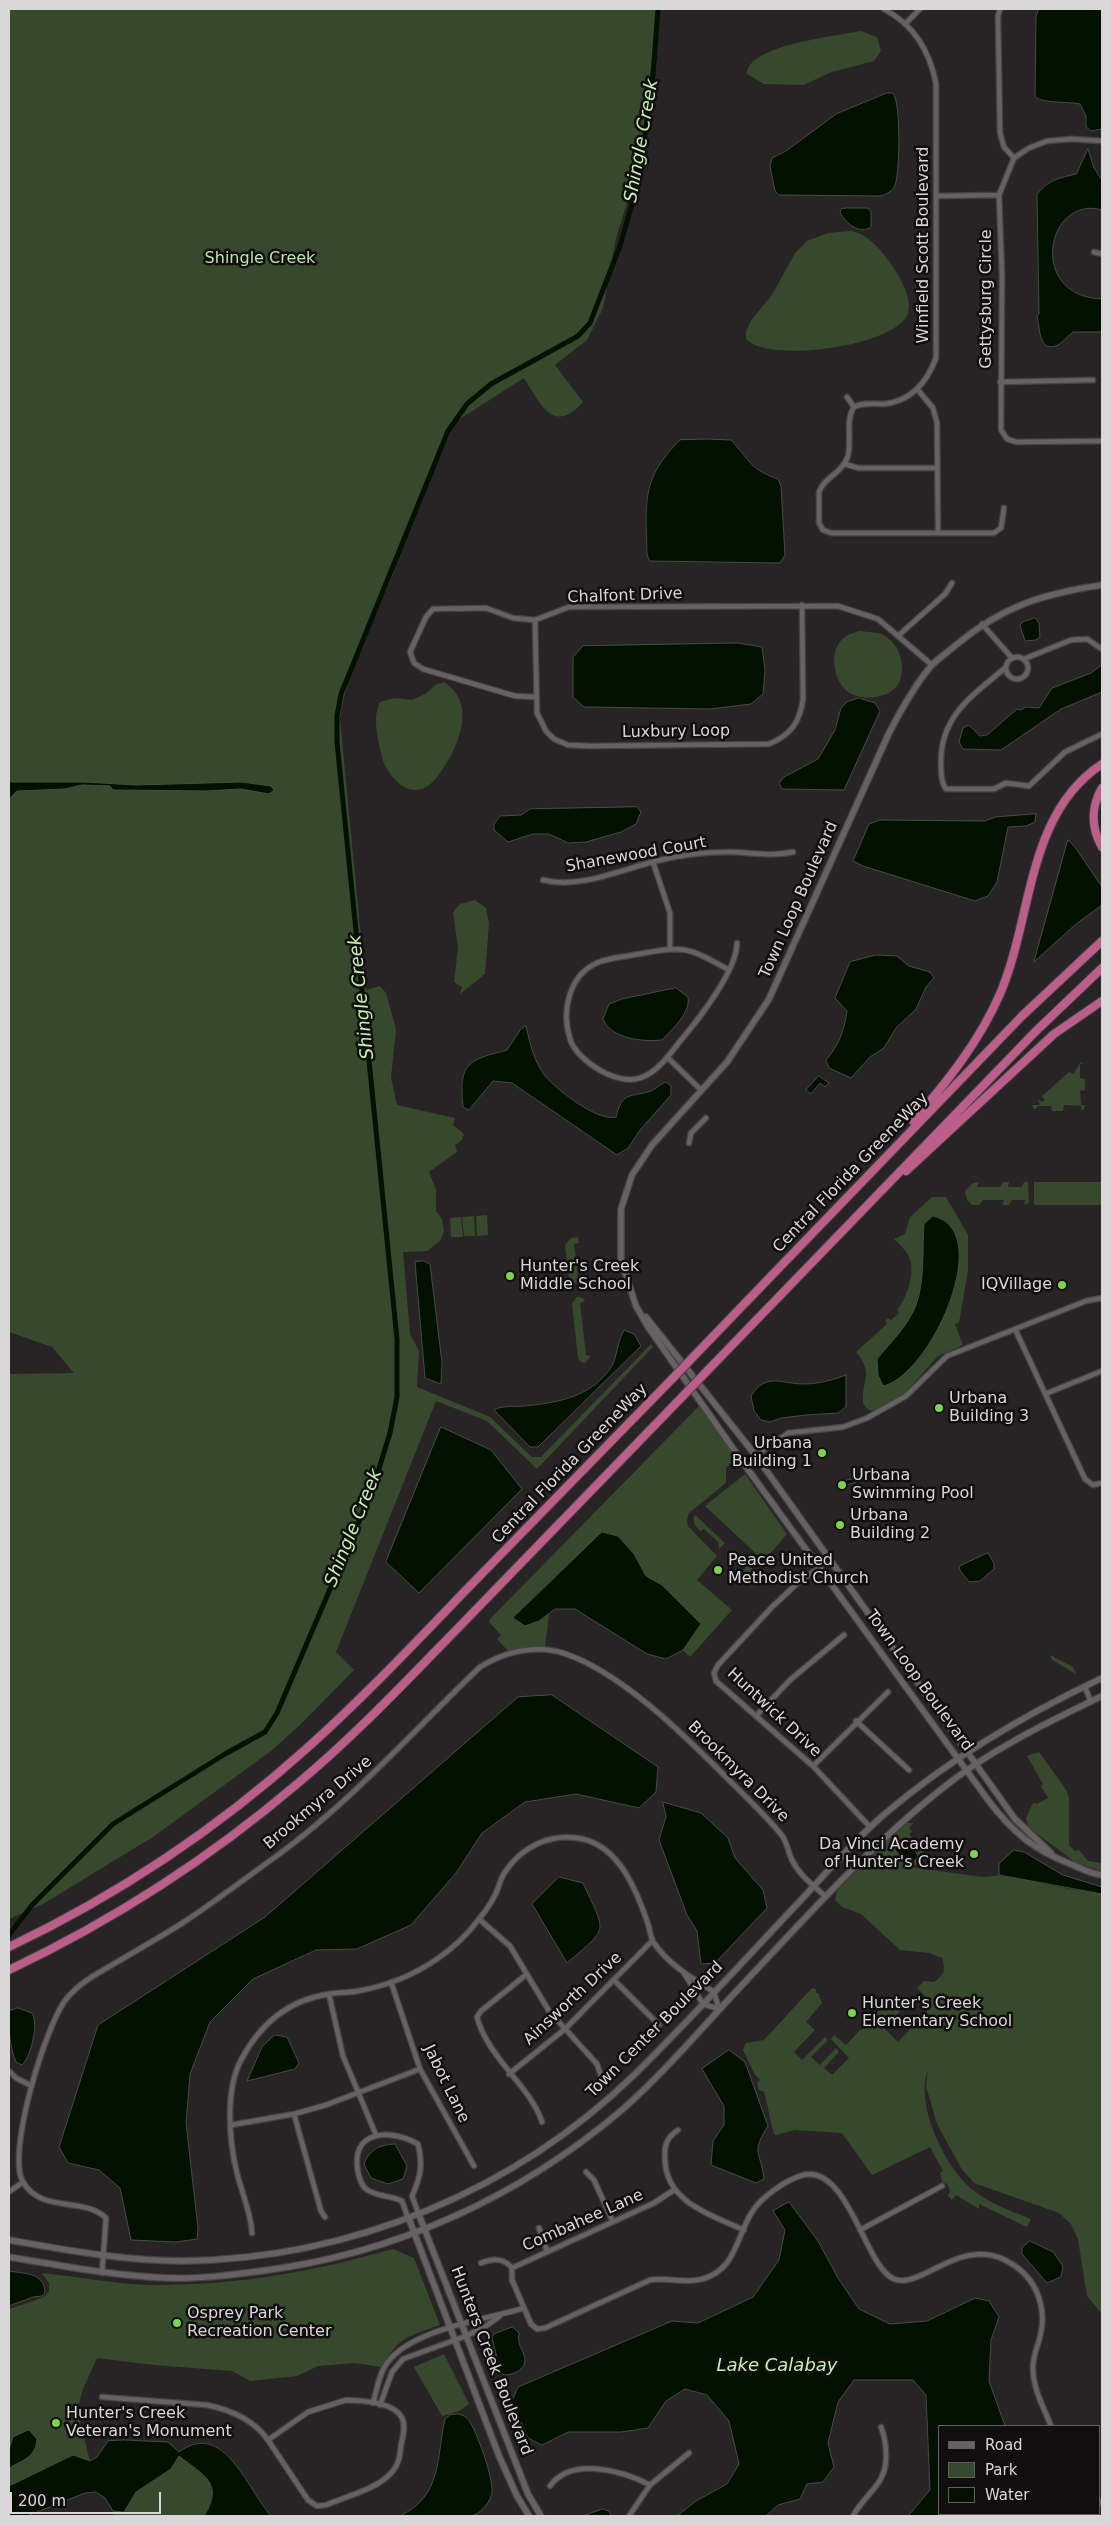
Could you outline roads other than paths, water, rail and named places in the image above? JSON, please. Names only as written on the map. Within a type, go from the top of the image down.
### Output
[{"type":"highway","points":[[848,1194],[946,1084],[981,1032],[1000,994],[1013,959],[1051,822],[1075,786],[1102,764]]},
{"type":"highway","points":[[1102,788],[1094,814],[1096,833],[1102,846]]},
{"type":"highway","name":"Central Florida GreeneWay","points":[[9,1947],[82,1909],[144,1871],[220,1818],[285,1767],[366,1692],[1041,997],[1102,941]]},
{"type":"highway","name":"Central Florida GreeneWay","points":[[9,1970],[75,1936],[140,1898],[233,1835],[298,1783],[400,1688],[1042,1024],[1102,968]]},
{"type":"highway","points":[[863,1209],[1054,1034],[1102,1001]]},
{"type":"street","name":"Winfield Scott Boulevard","points":[[854,406],[895,402],[918,390],[931,371],[937,347],[936,83],[929,57],[922,44],[906,23],[884,9]]},
{"type":"street","points":[[906,23],[920,9]]},
{"type":"street","points":[[1000,9],[998,16],[1000,133],[1004,147],[1014,158],[1047,141],[1072,139],[1102,141]]},
{"type":"street","name":"Gettysburg Circle","points":[[1014,158],[999,195],[1002,274],[1001,430],[1008,439],[1016,442],[1102,441]]},
{"type":"street","points":[[937,196],[999,195]]},
{"type":"street","points":[[1094,252],[1102,254]]},
{"type":"street","points":[[1000,382],[1093,380]]},
{"type":"street","points":[[918,390],[936,415],[938,533]]},
{"type":"street","points":[[847,397],[854,406],[850,415],[849,450],[844,464],[819,492],[819,523],[822,530],[831,533],[998,532],[1003,524],[1004,508]]},
{"type":"street","points":[[844,464],[858,468],[938,468]]},
{"type":"street","points":[[899,635],[945,594],[952,584]]},
{"type":"street","name":"Town Loop Boulevard","points":[[1102,585],[1051,594],[1019,604],[982,624],[932,665],[902,708],[889,733],[769,999],[727,1062],[652,1144],[632,1175],[621,1209],[621,1260],[636,1306],[648,1327],[744,1464],[1008,1825],[1023,1839],[1058,1859],[1102,1875]]},
{"type":"street","name":"Luxbury Loop","points":[[536,620],[537,713],[546,731],[554,738],[568,744],[769,744],[787,734],[796,725],[801,714],[803,699],[802,605]]},
{"type":"street","name":"Chalfont Drive","points":[[536,698],[516,696],[423,669],[414,663],[410,652],[426,617],[433,609],[486,608],[513,618],[536,620],[569,607],[838,606],[859,611],[878,619],[932,665]]},
{"type":"street","points":[[982,624],[1012,658]]},
{"type":"street","points":[[1102,649],[1087,639],[1071,640],[1024,659],[1012,658],[1007,662],[1005,668],[976,691],[950,722],[942,740],[942,784],[946,789],[994,790],[1006,783],[1029,786],[1065,752],[1102,734]]},
{"type":"street","points":[[1005,668],[1010,677],[1021,678],[1028,669],[1024,659]]},
{"type":"street","name":"Shanewood Court","points":[[543,880],[552,882],[588,879],[618,873],[653,862],[728,852],[779,856],[794,852]]},
{"type":"street","points":[[653,862],[670,913],[670,948]]},
{"type":"street","points":[[729,970],[686,949],[670,948],[599,963],[578,977],[569,995],[566,1019],[570,1041],[582,1056],[607,1076],[624,1080],[640,1078],[667,1057],[693,1026],[729,970],[737,950],[736,943]]},
{"type":"street","points":[[667,1057],[700,1090]]},
{"type":"street","points":[[689,1143],[691,1133],[706,1118]]},
{"type":"street","points":[[744,1464],[788,1433],[843,1427],[874,1415],[906,1396],[947,1356],[1086,1301],[1102,1298]]},
{"type":"street","name":"Town Loop Boulevard","points":[[636,1306],[669,1343],[756,1456],[1015,1819],[1058,1859]]},
{"type":"street","points":[[1015,1329],[1085,1479],[1093,1485],[1102,1483]]},
{"type":"street","points":[[1046,1394],[1102,1371]]},
{"type":"street","points":[[820,1568],[826,1553]]},
{"type":"street","name":"Huntwick Drive","points":[[820,1568],[801,1580],[772,1607],[718,1665],[714,1673],[716,1681],[813,1766],[870,1827]]},
{"type":"street","points":[[756,1716],[790,1680],[844,1635]]},
{"type":"street","name":"Brookmyra Drive","points":[[23,2182],[18,2155],[32,2086],[57,2014],[78,1987],[185,1921],[280,1854],[333,1811],[369,1778],[480,1667],[508,1653],[545,1650],[563,1653],[619,1683],[678,1729],[771,1822],[787,1842],[791,1859],[799,1872],[826,1896]]},
{"type":"street","name":"Town Center Boulevard","points":[[9,2240],[102,2256],[181,2261],[264,2256],[344,2239],[409,2219],[472,2190],[538,2153],[588,2116],[634,2076],[870,1827],[923,1782],[968,1751],[1042,1707],[1102,1678]]},
{"type":"street","points":[[1085,1687],[1091,1702]]},
{"type":"street","points":[[813,1766],[856,1721],[888,1692]]},
{"type":"street","name":"Town Center Boulevard","points":[[9,2257],[102,2273],[172,2278],[242,2274],[294,2267],[352,2254],[424,2230],[486,2201],[530,2178],[570,2150],[637,2095],[826,1896],[890,1832],[941,1790],[977,1764],[1037,1728],[1102,1696]]},
{"type":"street","points":[[856,1721],[909,1770]]},
{"type":"street","points":[[252,2233],[251,2220],[236,2171],[230,2095],[239,2062],[255,2036],[274,2017],[301,2000],[329,1994],[357,1992],[391,1982],[420,1970],[439,1958],[479,1919],[496,1894],[504,1873],[516,1858],[536,1844],[560,1837],[584,1840],[603,1847],[622,1866],[638,1900],[652,1941],[666,1959],[714,1992],[719,2009]]},
{"type":"street","points":[[479,1919],[510,1946],[549,2011],[598,2064],[601,2076]]},
{"type":"street","name":"Ainsworth Drive","points":[[509,2074],[565,2029],[652,1941]]},
{"type":"street","points":[[683,1972],[703,2004],[719,2009]]},
{"type":"street","points":[[527,1974],[481,2011],[477,2018],[480,2028],[509,2074],[538,2111],[542,2122]]},
{"type":"street","points":[[614,1980],[659,2025]]},
{"type":"street","name":"Jabot Lane","points":[[391,1982],[420,2069],[474,2166]]},
{"type":"street","points":[[329,1994],[340,2046],[358,2095],[376,2135]]},
{"type":"street","points":[[231,2125],[294,2114],[358,2095],[420,2069]]},
{"type":"street","points":[[9,2071],[16,2078],[32,2086]]},
{"type":"street","points":[[294,2114],[305,2159],[321,2211],[325,2217]]},
{"type":"street","points":[[678,2130],[666,2142],[664,2152],[665,2166],[674,2190],[686,2202],[698,2209],[744,2230],[752,2212],[762,2200],[794,2179],[805,2175],[823,2178],[845,2200],[881,2268],[890,2277],[900,2281],[912,2281],[948,2261],[965,2255],[979,2253],[994,2255],[1016,2265],[1035,2289],[1042,2319],[1033,2369],[1035,2386],[1051,2425]]},
{"type":"street","points":[[409,2219],[402,2201],[376,2195],[364,2188],[358,2175],[356,2159],[362,2143],[376,2135],[389,2134],[407,2138],[418,2144],[422,2161],[421,2176],[412,2196],[419,2215]]},
{"type":"street","points":[[586,2172],[594,2180],[613,2222]]},
{"type":"street","points":[[9,2192],[23,2182],[36,2197],[53,2203],[99,2211],[106,2218],[102,2273]]},
{"type":"street","points":[[860,2230],[942,2186]]},
{"type":"street","name":"Combahee Lane","points":[[674,2190],[654,2203],[512,2268],[512,2280],[531,2324],[537,2329],[545,2328],[650,2280],[662,2278],[684,2281],[702,2279],[718,2272],[729,2261],[744,2230]]},
{"type":"street","name":"Hunters Creek Boulevard","points":[[419,2215],[528,2494],[541,2516]]},
{"type":"street","name":"Hunters Creek Boulevard","points":[[409,2219],[413,2234],[499,2456],[517,2496],[529,2516]]},
{"type":"street","points":[[540,2228],[547,2251]]},
{"type":"street","points":[[481,2263],[494,2258],[508,2262],[512,2268]]},
{"type":"street","points":[[373,2402],[385,2365],[396,2352],[409,2344],[450,2327],[524,2308]]},
{"type":"street","points":[[380,2405],[392,2372],[403,2359],[466,2336],[486,2326],[502,2314]]},
{"type":"street","points":[[102,2397],[224,2408],[247,2420],[262,2431],[268,2440],[308,2500],[317,2506],[326,2505],[381,2482],[398,2463],[404,2429],[402,2418],[393,2410],[373,2402],[346,2400],[322,2405],[308,2412],[268,2440]]},
{"type":"street","points":[[853,2516],[859,2505],[884,2476],[886,2467],[885,2438],[881,2427]]},
{"type":"street","points":[[629,2516],[650,2485],[690,2453]]},
{"type":"street","points":[[550,2486],[555,2479],[563,2475],[599,2469],[620,2472],[650,2485]]},
{"type":"water","points":[[1039,9],[1102,9],[1102,129],[1091,131],[1086,127],[1086,116],[1080,104],[1051,102],[1035,97],[1036,17]]},
{"type":"water","points":[[887,93],[893,93],[896,99],[899,138],[897,178],[891,191],[880,196],[779,195],[775,191],[770,166],[772,158],[786,151],[836,114]]},
{"type":"water","points":[[1088,149],[1094,168],[1102,180],[1102,210],[1083,209],[1068,217],[1058,230],[1053,247],[1054,265],[1062,282],[1078,294],[1102,299],[1102,332],[1073,332],[1060,344],[1051,347],[1047,346],[1041,338],[1037,316],[1039,314],[1037,194],[1041,189],[1059,178],[1076,174]]},
{"type":"water","points":[[868,208],[871,212],[871,227],[862,230],[849,224],[840,213],[841,209]]},
{"type":"water","points":[[680,440],[731,440],[755,468],[778,479],[781,486],[785,555],[780,563],[650,561],[647,555],[646,506],[652,480],[658,467]]},
{"type":"water","points":[[1035,618],[1039,623],[1040,637],[1036,640],[1025,641],[1020,625]]},
{"type":"water","points":[[738,643],[762,647],[765,670],[763,694],[751,704],[710,709],[584,707],[573,697],[573,657],[583,646]]},
{"type":"water","points":[[1102,665],[1102,692],[1061,709],[1001,750],[963,749],[959,742],[963,728],[969,725],[980,736],[987,735],[1017,709],[1021,710],[1026,707],[1039,708],[1052,688],[1091,673]]},
{"type":"water","points":[[859,698],[875,703],[880,711],[844,790],[782,789],[779,783],[784,777],[818,759],[835,730],[841,708],[847,702]]},
{"type":"water","points":[[9,782],[84,782],[136,785],[242,782],[271,786],[274,790],[269,794],[241,789],[206,791],[113,790],[110,786],[82,785],[65,789],[17,791],[9,799]]},
{"type":"water","points":[[637,807],[641,812],[636,824],[621,832],[586,842],[568,843],[549,834],[533,834],[508,842],[494,830],[494,824],[500,816],[521,815],[530,809]]},
{"type":"water","points":[[1036,814],[1035,822],[1026,826],[1008,827],[997,882],[988,896],[975,901],[863,866],[853,861],[869,824],[880,820],[984,821],[996,817]]},
{"type":"water","points":[[1068,840],[1075,847],[1102,887],[1102,905],[1076,924],[1034,962]]},
{"type":"water","points":[[876,955],[897,956],[909,966],[930,972],[934,978],[926,987],[916,1009],[896,1028],[884,1048],[870,1057],[851,1078],[829,1068],[826,1060],[840,1037],[847,1011],[835,998],[850,962]]},
{"type":"water","points":[[676,988],[688,997],[687,1009],[662,1040],[628,1038],[613,1031],[603,1019],[609,1004],[622,999]]},
{"type":"water","points":[[526,1026],[535,1058],[545,1076],[578,1104],[599,1115],[616,1117],[618,1109],[627,1097],[650,1091],[666,1082],[671,1086],[671,1095],[640,1130],[628,1148],[617,1155],[512,1083],[493,1081],[469,1110],[463,1107],[462,1081],[469,1065],[483,1057],[507,1050],[521,1029]]},
{"type":"water","points":[[819,1076],[829,1083],[825,1087],[820,1083],[811,1094],[806,1090]]},
{"type":"water","points":[[933,1216],[951,1227],[959,1247],[958,1273],[950,1302],[936,1332],[920,1357],[901,1376],[883,1386],[878,1375],[877,1359],[904,1327],[913,1313],[921,1286],[924,1224]]},
{"type":"water","points":[[424,1261],[430,1264],[442,1363],[441,1384],[425,1378],[415,1262]]},
{"type":"water","points":[[624,1330],[634,1334],[641,1346],[538,1447],[530,1447],[494,1410],[505,1407],[549,1403],[572,1397],[593,1386],[602,1379],[613,1364]]},
{"type":"water","points":[[846,1375],[846,1407],[838,1413],[781,1418],[770,1422],[761,1420],[754,1411],[751,1396],[757,1388],[769,1381],[812,1384]]},
{"type":"water","points":[[441,1427],[491,1450],[522,1489],[419,1593],[386,1562]]},
{"type":"water","name":"Urbana Swimming Pool","points":[[855,1479],[856,1482],[839,1490],[837,1482]]},
{"type":"water","points":[[602,1532],[618,1536],[634,1554],[646,1576],[662,1585],[701,1624],[683,1650],[666,1659],[647,1654],[575,1609],[555,1609],[539,1621],[525,1626],[513,1618]]},
{"type":"water","points":[[988,1553],[994,1563],[994,1569],[980,1581],[969,1582],[959,1569],[960,1566]]},
{"type":"water","points":[[552,1695],[658,1767],[656,1792],[639,1808],[576,1794],[525,1802],[482,1833],[456,1873],[411,1925],[357,1949],[316,1950],[253,1979],[210,2022],[190,2074],[186,2123],[198,2228],[197,2239],[176,2242],[131,2240],[120,2188],[99,2170],[68,2163],[59,2147],[98,2025],[265,1917],[518,1697]]},
{"type":"water","points":[[663,1802],[701,1813],[728,1838],[735,1858],[763,1890],[767,1908],[715,1963],[701,1964],[697,1931],[687,1915],[659,1840],[666,1817]]},
{"type":"water","points":[[904,1839],[912,1844],[918,1856],[912,1864],[907,1863],[895,1850]]},
{"type":"water","points":[[1014,1850],[1024,1852],[1063,1875],[1102,1887],[1102,1894],[999,1875],[999,1864]]},
{"type":"water","points":[[559,1877],[583,1883],[596,1912],[600,1928],[591,1942],[567,1963],[532,1904]]},
{"type":"water","points":[[18,2008],[32,2013],[35,2025],[31,2047],[22,2065],[16,2062],[9,2031],[9,2011]]},
{"type":"water","points":[[275,2035],[287,2037],[299,2063],[295,2069],[247,2081],[262,2047]]},
{"type":"water","points":[[729,2050],[745,2062],[768,2126],[759,2142],[758,2148],[764,2179],[756,2183],[711,2165],[713,2141],[724,2125],[724,2106],[702,2069]]},
{"type":"water","points":[[395,2144],[407,2166],[403,2179],[388,2184],[371,2178],[364,2164],[369,2155],[372,2151],[384,2145]]},
{"type":"water","name":"Lake Calabay","points":[[789,2202],[818,2241],[838,2278],[859,2309],[890,2324],[927,2321],[975,2298],[989,2301],[999,2317],[991,2340],[989,2381],[1005,2425],[938,2425],[938,2515],[1081,2516],[908,2516],[930,2490],[926,2395],[913,2380],[854,2380],[838,2402],[828,2443],[834,2467],[823,2482],[807,2484],[800,2499],[778,2505],[766,2516],[677,2516],[696,2501],[727,2484],[739,2464],[729,2421],[707,2395],[685,2389],[666,2401],[648,2428],[621,2432],[568,2432],[542,2445],[528,2438],[512,2401],[518,2387],[672,2321],[698,2323],[753,2297],[779,2260],[785,2230],[773,2211]]},
{"type":"water","points":[[1030,2241],[1053,2252],[1063,2266],[1061,2277],[1047,2283],[1022,2254],[1022,2248]]},
{"type":"water","points":[[9,2271],[33,2275],[38,2278],[44,2286],[45,2293],[42,2296],[33,2297],[9,2306]]},
{"type":"water","points":[[513,2327],[519,2333],[519,2342],[525,2360],[520,2370],[504,2375],[501,2374],[492,2338],[494,2334]]},
{"type":"water","points":[[458,2414],[465,2416],[470,2422],[484,2456],[492,2485],[492,2492],[486,2506],[474,2515],[468,2516],[449,2518],[400,2516],[414,2507],[431,2486],[438,2461],[445,2419],[450,2415]]},
{"type":"water","points":[[29,2430],[37,2439],[34,2450],[24,2460],[9,2468],[9,2450],[13,2437]]},
{"type":"water","points":[[108,2441],[168,2442],[179,2452],[195,2444],[209,2444],[222,2451],[233,2462],[271,2516],[204,2516],[210,2505],[212,2488],[203,2475],[179,2456],[171,2469],[136,2492],[124,2512],[113,2511],[105,2498],[96,2492],[85,2493],[27,2516],[9,2516],[9,2486],[73,2455],[90,2461],[97,2457]]},
{"type":"water","points":[[603,2509],[609,2511],[611,2516],[583,2516]]},
{"type":"waterway","name":"Shingle Creek","points":[[9,1935],[32,1905],[113,1824],[225,1754],[265,1732],[277,1713],[372,1491],[390,1433],[397,1397],[397,1339],[337,742],[337,716],[341,694],[448,431],[467,404],[491,384],[578,336],[590,323],[620,246],[639,179],[653,75],[658,9]]},
{"type":"place","name":"Hunter's Creek Middle School","points":[[510,1276]]},
{"type":"place","name":"IQVillage","points":[[1062,1285]]},
{"type":"place","name":"Urbana Building 3","points":[[939,1408]]},
{"type":"place","name":"Urbana Building 1","points":[[822,1453]]},
{"type":"place","name":"Urbana Swimming Pool","points":[[842,1485]]},
{"type":"place","name":"Urbana Building 2","points":[[840,1525]]},
{"type":"place","name":"Peace United Methodist Church","points":[[718,1570]]},
{"type":"place","name":"Da Vinci Academy of Hunter's Creek","points":[[974,1854]]},
{"type":"place","name":"Hunter's Creek Elementary School","points":[[852,2013]]},
{"type":"place","name":"Osprey Park Recreation Center","points":[[177,2323]]},
{"type":"place","name":"Hunter's Creek Veteran's Monument","points":[[56,2423]]}]
